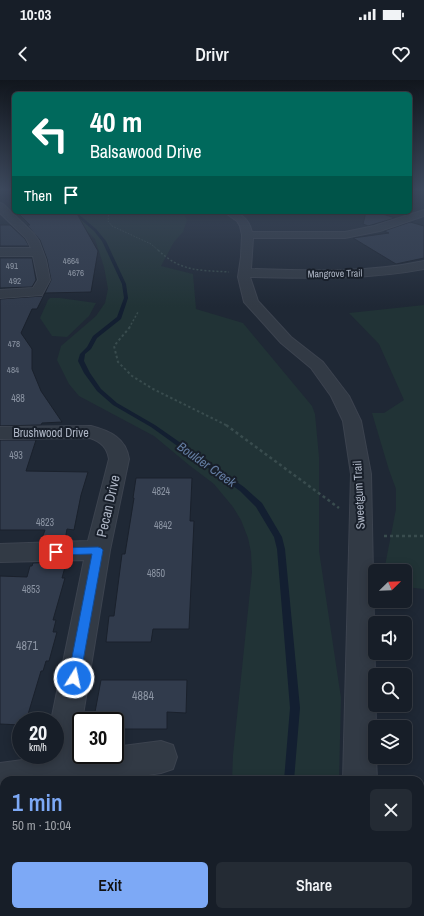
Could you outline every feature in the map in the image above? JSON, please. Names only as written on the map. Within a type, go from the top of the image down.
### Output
[{"type":"street","points":[[0,294],[37,292],[44,280],[38,252],[30,236],[23,229]]},
{"type":"street","name":"Sweetgum Trail","points":[[246,229],[247,257],[244,278],[251,302],[286,340],[317,365],[340,396],[352,421],[361,474],[360,776]]},
{"type":"street","points":[[247,235],[351,234],[376,229]]},
{"type":"street","points":[[0,252],[38,252]]},
{"type":"street","name":"Mangrove Trail","points":[[245,272],[332,274],[392,271],[424,265]]},
{"type":"street","name":"Brushwood Drive","points":[[5,430],[91,432],[110,440],[119,452]]},
{"type":"street","name":"Pecan Drive","points":[[60,772],[71,692],[98,550],[119,459],[119,452]]},
{"type":"street","points":[[0,553],[98,550]]},
{"type":"street","points":[[30,776],[161,757]]},
{"type":"path","points":[[119,229],[151,244],[166,258],[191,270],[245,272]]},
{"type":"path","points":[[138,312],[131,326],[114,346],[118,362],[132,376],[153,389],[222,423],[361,530],[424,536]]},
{"type":"shaded area","points":[[84,229],[184,229],[174,242],[161,266],[193,274],[196,309],[243,323],[312,406],[315,414],[319,457],[319,551],[341,698],[339,776],[232,776],[252,572],[251,552],[248,538],[241,520],[233,507],[214,484],[154,436],[79,396],[69,384],[57,360],[61,346],[96,316],[105,303],[108,289],[104,267],[95,239]]},
{"type":"shaded area","points":[[50,298],[96,303],[89,316],[67,337],[52,336],[40,318]]},
{"type":"shaded area","points":[[424,305],[424,589],[412,588],[412,564],[385,564],[396,509],[396,489],[372,413],[384,413],[404,400],[379,344],[349,313]]},
{"type":"building","points":[[0,229],[14,229],[25,239],[29,246],[0,246]]},
{"type":"building","points":[[30,229],[86,229],[98,251],[91,292],[45,293],[51,280],[47,259],[40,240]]},
{"type":"building","points":[[390,229],[424,229],[424,258],[396,264],[353,238],[389,233],[384,231]]},
{"type":"building","points":[[0,258],[32,258],[36,280],[32,287],[0,288]]},
{"type":"building","points":[[45,293],[37,309],[32,309],[21,333],[32,349],[32,369],[41,391],[62,422],[42,423],[41,425],[0,426],[0,299],[42,296]]},
{"type":"building","points":[[0,440],[36,440],[26,471],[88,472],[81,495],[74,530],[67,529],[65,540],[41,541],[45,530],[0,530]]},
{"type":"building","points":[[136,478],[192,478],[190,521],[194,521],[189,629],[153,629],[151,642],[106,642],[109,616],[114,616],[122,554],[125,554]]},
{"type":"building","points":[[60,562],[58,567],[65,567],[62,578],[65,578],[53,620],[56,620],[53,632],[57,632],[49,661],[46,661],[43,671],[41,671],[29,712],[12,712],[12,725],[0,724],[0,576],[27,577],[30,566],[32,566],[33,563]]},
{"type":"building","points":[[101,680],[187,680],[186,713],[167,712],[167,729],[124,729],[124,712],[95,712]]},
{"type":"waterway","name":"Boulder Creek","points":[[94,229],[104,241],[124,284],[126,298],[119,318],[95,337],[89,348],[83,354],[81,361],[87,373],[99,390],[115,404],[153,426],[242,489],[259,505],[278,537],[281,549],[295,708],[289,776]]},
{"type":"route","points":[[56,552],[98,550],[74,678]]}]
